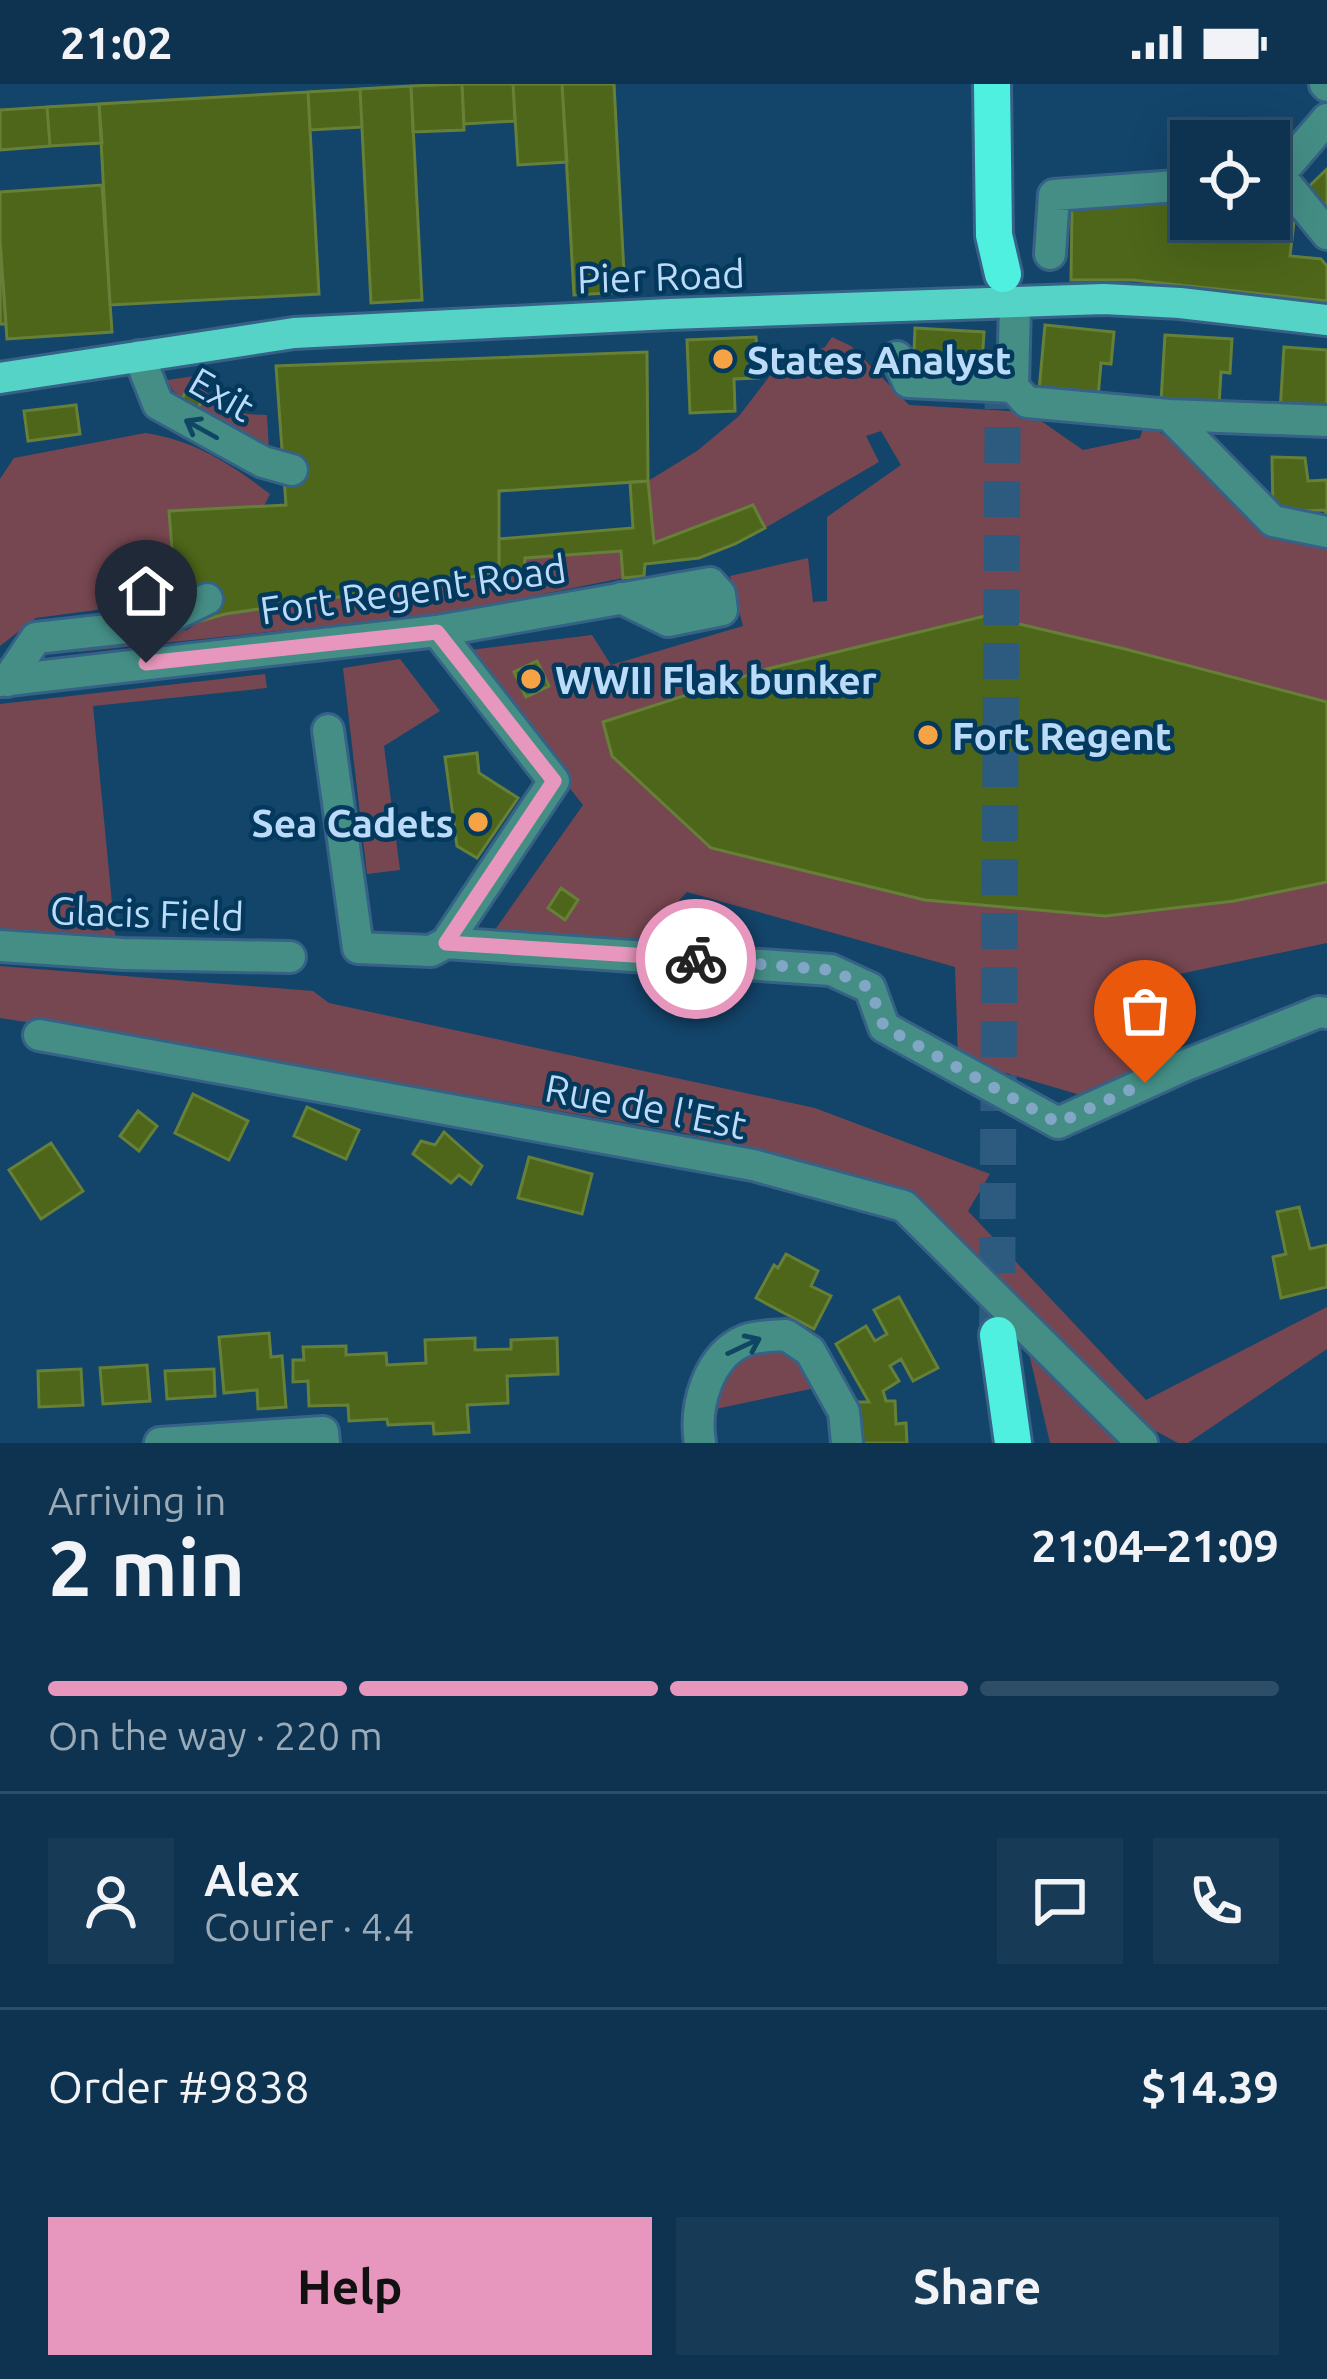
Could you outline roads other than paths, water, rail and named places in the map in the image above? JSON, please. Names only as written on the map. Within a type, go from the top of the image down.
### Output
[{"type":"highway","points":[[992,84],[994,235],[1009,289]]},
{"type":"highway","points":[[1009,289],[1015,84]]},
{"type":"highway","points":[[987,1443],[998,1334],[1013,1443]]},
{"type":"main road","name":"Pier Road","points":[[1,379],[294,333],[669,314],[1009,289],[1327,320]]},
{"type":"street","points":[[1290,159],[1327,119]]},
{"type":"street","points":[[1050,254],[1054,195],[1170,187]]},
{"type":"street","points":[[1290,194],[1327,235]]},
{"type":"street","points":[[1009,289],[1013,387],[1027,402],[1169,415],[1327,421]]},
{"type":"street","name":"Exit","points":[[139,356],[158,404],[263,462],[292,470]]},
{"type":"street","points":[[897,356],[908,382],[1013,387]]},
{"type":"street","points":[[1169,415],[1273,521],[1327,532]]},
{"type":"street","name":"Fort Regent Road","points":[[4,681],[437,632],[621,598]]},
{"type":"street","points":[[4,681],[36,638],[153,625],[207,599]]},
{"type":"street","points":[[328,730],[358,948],[431,952],[446,943],[554,781],[437,632]]},
{"type":"street","points":[[446,943],[831,970],[870,988],[884,1027],[1058,1123],[1186,1065],[1318,1012],[1327,1013]]},
{"type":"street","name":"Glacis Field","points":[[0,946],[290,957]]},
{"type":"street","name":"Rue de l'Est","points":[[39,1035],[753,1165],[904,1205],[1142,1443]]},
{"type":"street","points":[[700,1443],[697,1427],[703,1392],[718,1361],[745,1340],[786,1335],[810,1351],[844,1412],[847,1443]]},
{"type":"street","points":[[160,1443],[323,1438]]},
{"type":"tunnel","points":[[997,1327],[1003,356]]},
{"type":"place","name":"States Analyst","points":[[723,359]]},
{"type":"place","name":"WWII Flak bunker","points":[[531,679]]},
{"type":"place","name":"Fort Regent","points":[[928,735]]},
{"type":"place","name":"Sea Cadets","points":[[478,822]]}]
